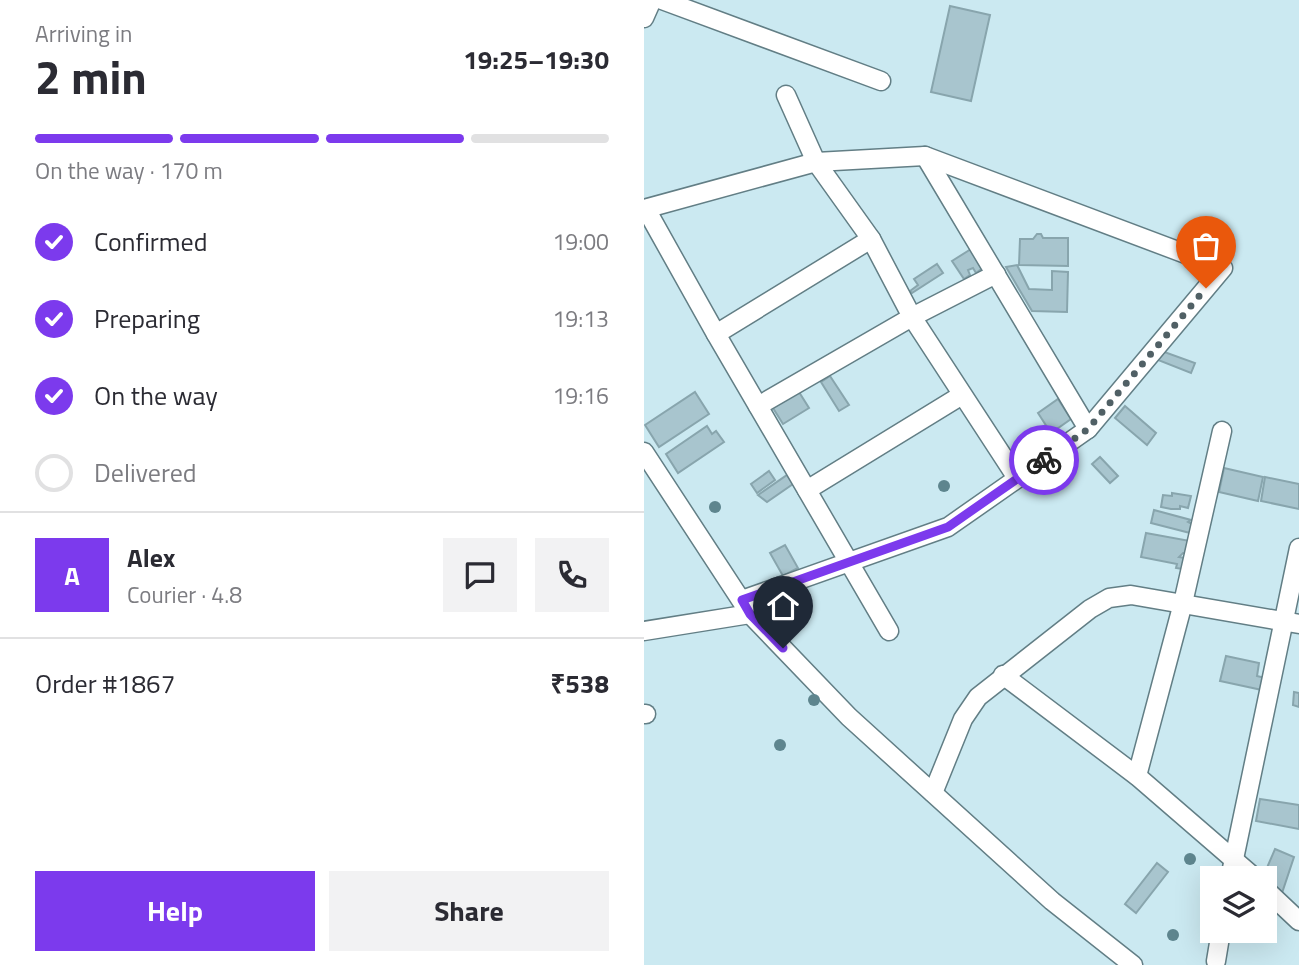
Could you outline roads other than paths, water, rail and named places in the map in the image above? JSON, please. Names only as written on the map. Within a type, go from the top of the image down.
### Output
[{"type":"street","points":[[644,18],[652,0]]},
{"type":"street","points":[[662,0],[881,81]]},
{"type":"street","points":[[786,95],[816,162],[871,239],[912,317],[1017,478]]},
{"type":"street","points":[[925,156],[1088,429]]},
{"type":"street","points":[[644,631],[746,607],[848,561],[948,527],[1088,429],[1223,268],[925,156],[816,162],[645,209],[716,334],[848,561],[889,631]]},
{"type":"street","points":[[716,334],[871,239]]},
{"type":"street","points":[[758,406],[912,317],[996,274]]},
{"type":"street","points":[[807,490],[962,395]]},
{"type":"street","points":[[1137,776],[1183,603],[1222,431]]},
{"type":"street","points":[[644,452],[650,475],[746,607],[849,717],[1052,901],[1133,965]]},
{"type":"street","points":[[1233,866],[1291,622],[1299,548]]},
{"type":"street","points":[[933,793],[969,709],[978,696],[1090,609],[1109,598],[1131,595],[1291,622]]},
{"type":"street","points":[[1003,675],[1137,776],[1242,866]]},
{"type":"street","points":[[1277,900],[1299,921]]},
{"type":"street","points":[[1216,961],[1219,943]]}]
